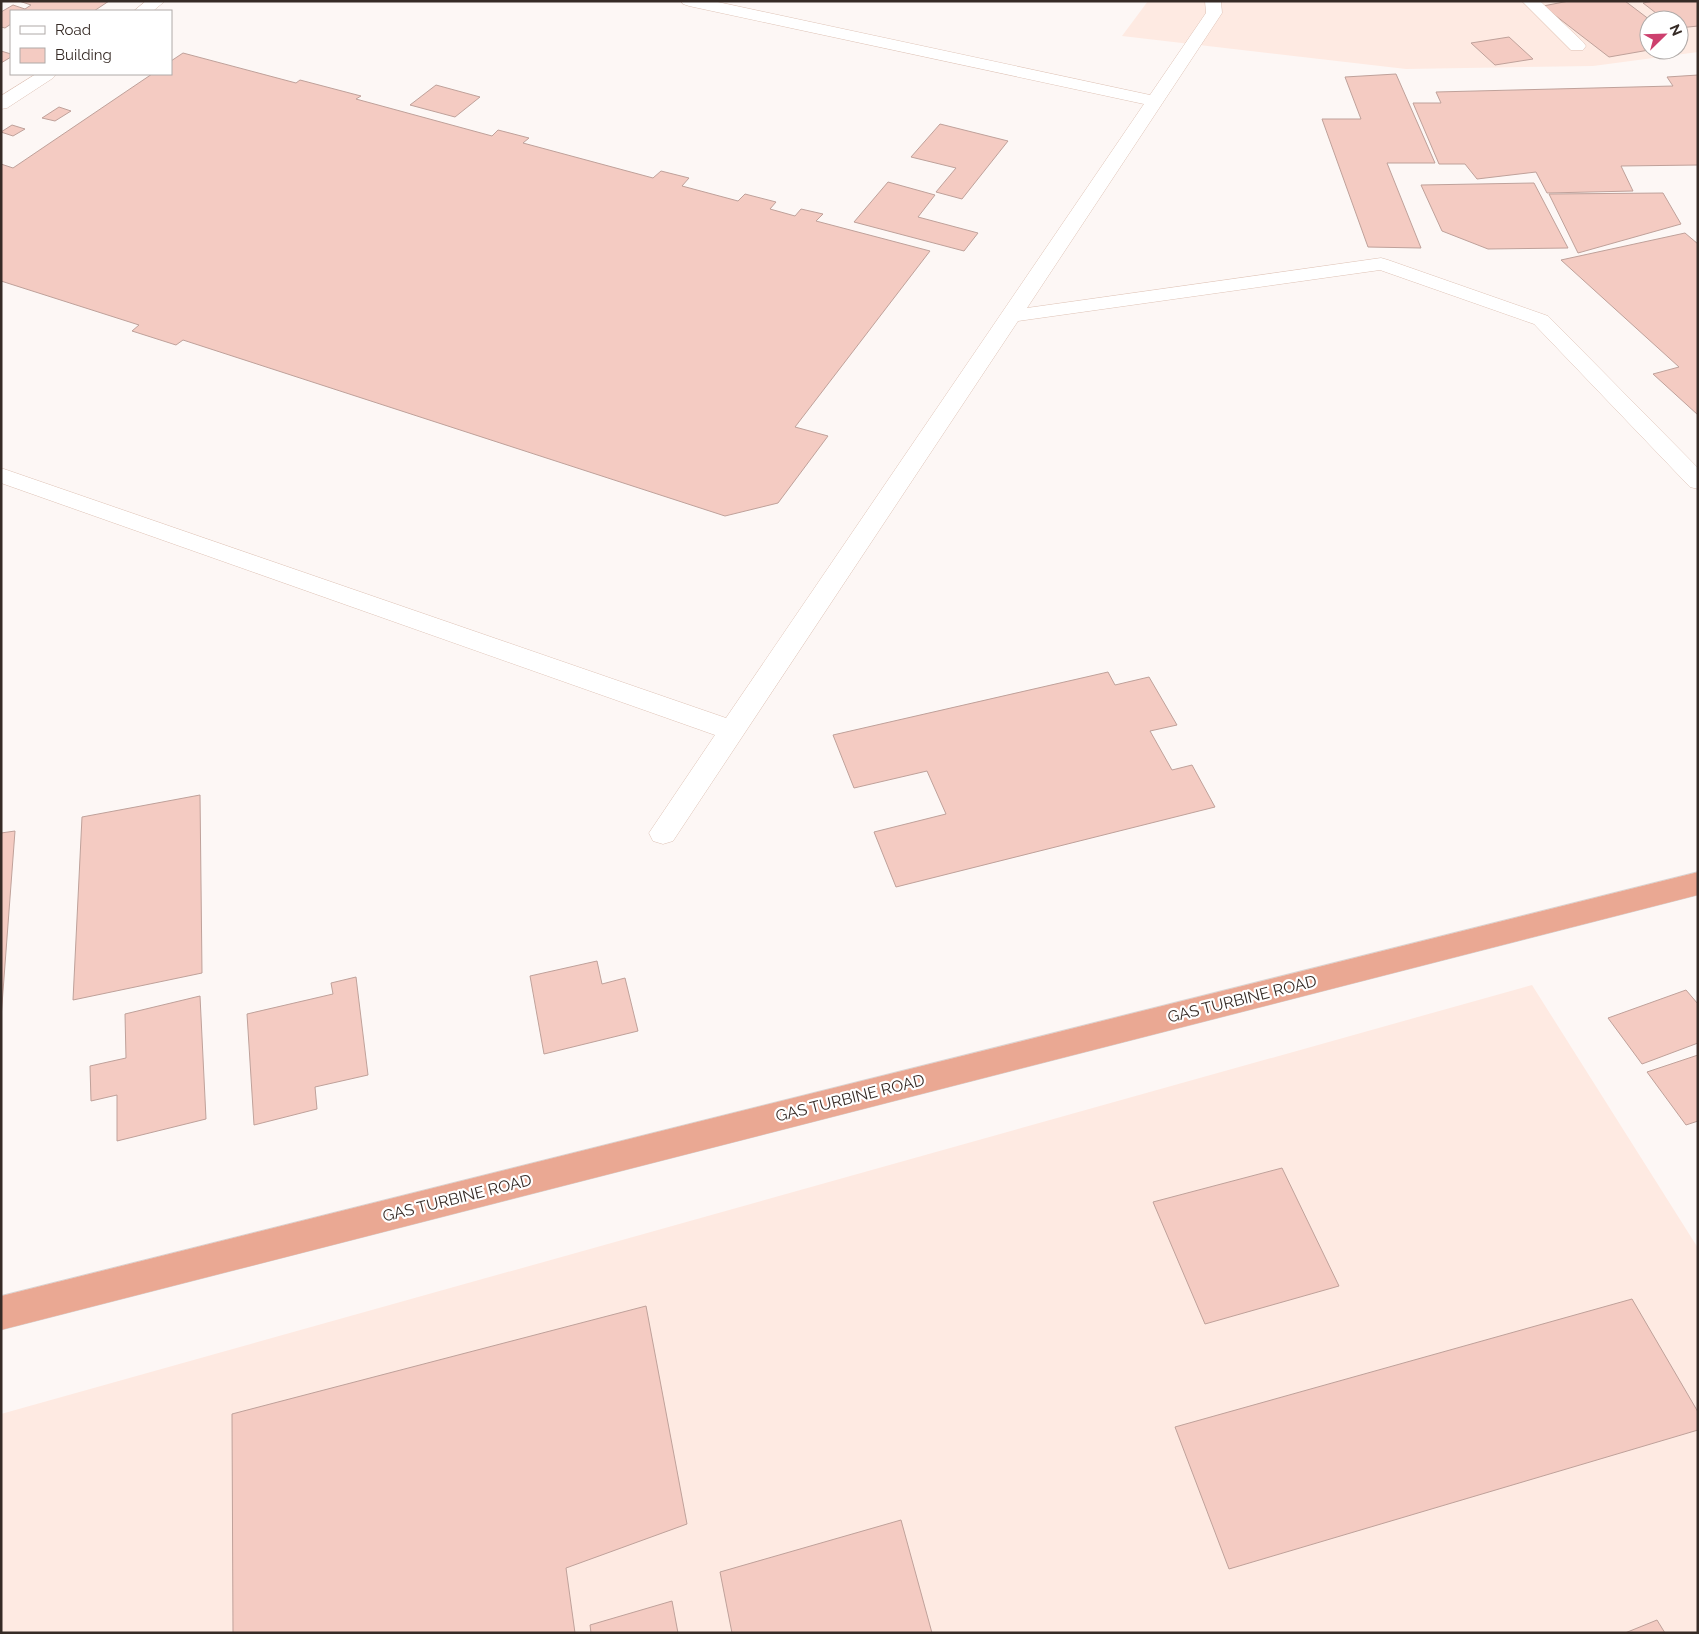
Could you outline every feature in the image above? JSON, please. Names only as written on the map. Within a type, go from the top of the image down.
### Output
[{"type":"highway","name":"GAS TURBINE ROAD","points":[[1,1313],[1698,883]]},
{"type":"street","points":[[144,10],[157,1]]},
{"type":"street","points":[[689,1],[1156,101]]},
{"type":"street","points":[[664,833],[1156,101],[1214,13],[1213,1]]},
{"type":"street","points":[[1530,1],[1576,46]]},
{"type":"street","points":[[1,104],[45,75]]},
{"type":"street","points":[[1010,316],[1381,264],[1541,320],[1698,482]]},
{"type":"street","points":[[1,475],[733,731]]},
{"type":"shaded area","points":[[1148,1],[1698,1],[1698,52],[1689,53],[1689,10],[1639,10],[1639,60],[1593,66],[1406,69],[1122,36]]},
{"type":"shaded area","points":[[1532,985],[1698,1248],[1698,1633],[1,1633],[1,1414]]},
{"type":"building","points":[[19,1],[109,1],[96,10],[10,10],[10,25],[5,28],[1,27],[1,12],[13,5],[25,9],[31,5]]},
{"type":"building","points":[[1569,1],[1625,1],[1639,12],[1639,52],[1609,57],[1543,6]]},
{"type":"building","points":[[1654,1],[1698,1],[1698,26],[1689,27],[1689,10],[1652,10],[1643,3]]},
{"type":"building","points":[[1509,37],[1533,59],[1495,65],[1471,43]]},
{"type":"building","points":[[1,51],[10,54],[10,58],[1,63]]},
{"type":"building","points":[[183,53],[296,83],[300,80],[361,96],[356,99],[492,136],[498,130],[529,138],[523,143],[653,178],[661,171],[689,178],[682,186],[738,201],[745,194],[776,202],[770,209],[795,216],[801,209],[823,214],[816,221],[930,251],[795,427],[828,436],[778,503],[725,516],[183,340],[176,345],[132,331],[139,325],[1,281],[1,164],[13,168],[151,75],[172,75],[172,60]]},
{"type":"building","points":[[1396,74],[1435,163],[1387,163],[1421,248],[1368,247],[1322,119],[1361,119],[1345,77]]},
{"type":"building","points":[[1698,75],[1698,165],[1621,166],[1633,191],[1547,193],[1536,172],[1477,179],[1465,164],[1439,164],[1413,103],[1441,103],[1436,92],[1673,86],[1667,77]]},
{"type":"building","points":[[436,85],[480,97],[455,117],[410,105]]},
{"type":"building","points":[[59,107],[71,111],[55,121],[42,118]]},
{"type":"building","points":[[940,124],[1008,141],[962,199],[936,192],[956,168],[911,157]]},
{"type":"building","points":[[12,125],[25,129],[13,136],[1,132]]},
{"type":"building","points":[[888,182],[935,195],[918,217],[978,233],[964,251],[854,222]]},
{"type":"building","points":[[1534,183],[1568,248],[1488,249],[1442,231],[1421,185]]},
{"type":"building","points":[[1663,193],[1681,224],[1578,253],[1549,194]]},
{"type":"building","points":[[1685,233],[1698,244],[1698,415],[1653,374],[1679,367],[1561,260]]},
{"type":"building","points":[[1108,672],[1115,685],[1149,677],[1177,725],[1150,731],[1172,770],[1192,765],[1215,807],[896,887],[874,832],[946,814],[927,771],[854,788],[833,735]]},
{"type":"building","points":[[200,795],[202,973],[73,1000],[82,817]]},
{"type":"building","points":[[15,831],[1,1018],[1,833]]},
{"type":"building","points":[[597,961],[602,984],[625,978],[638,1031],[544,1054],[530,976]]},
{"type":"building","points":[[356,977],[368,1075],[315,1087],[317,1109],[254,1125],[247,1014],[333,994],[331,983]]},
{"type":"building","points":[[1686,990],[1698,1004],[1698,1043],[1642,1064],[1608,1018]]},
{"type":"building","points":[[200,996],[206,1119],[117,1141],[117,1095],[91,1101],[90,1066],[126,1058],[125,1014]]},
{"type":"building","points":[[1698,1055],[1698,1121],[1686,1125],[1647,1072]]},
{"type":"building","points":[[1282,1168],[1339,1286],[1205,1324],[1153,1202]]},
{"type":"building","points":[[1632,1299],[1698,1412],[1698,1430],[1229,1569],[1175,1427]]},
{"type":"building","points":[[646,1306],[687,1524],[566,1568],[575,1633],[233,1633],[232,1414]]},
{"type":"building","points":[[901,1520],[932,1633],[732,1633],[720,1572]]},
{"type":"building","points":[[672,1601],[678,1633],[591,1633],[590,1625]]},
{"type":"building","points":[[1657,1620],[1665,1633],[1625,1633]]}]
